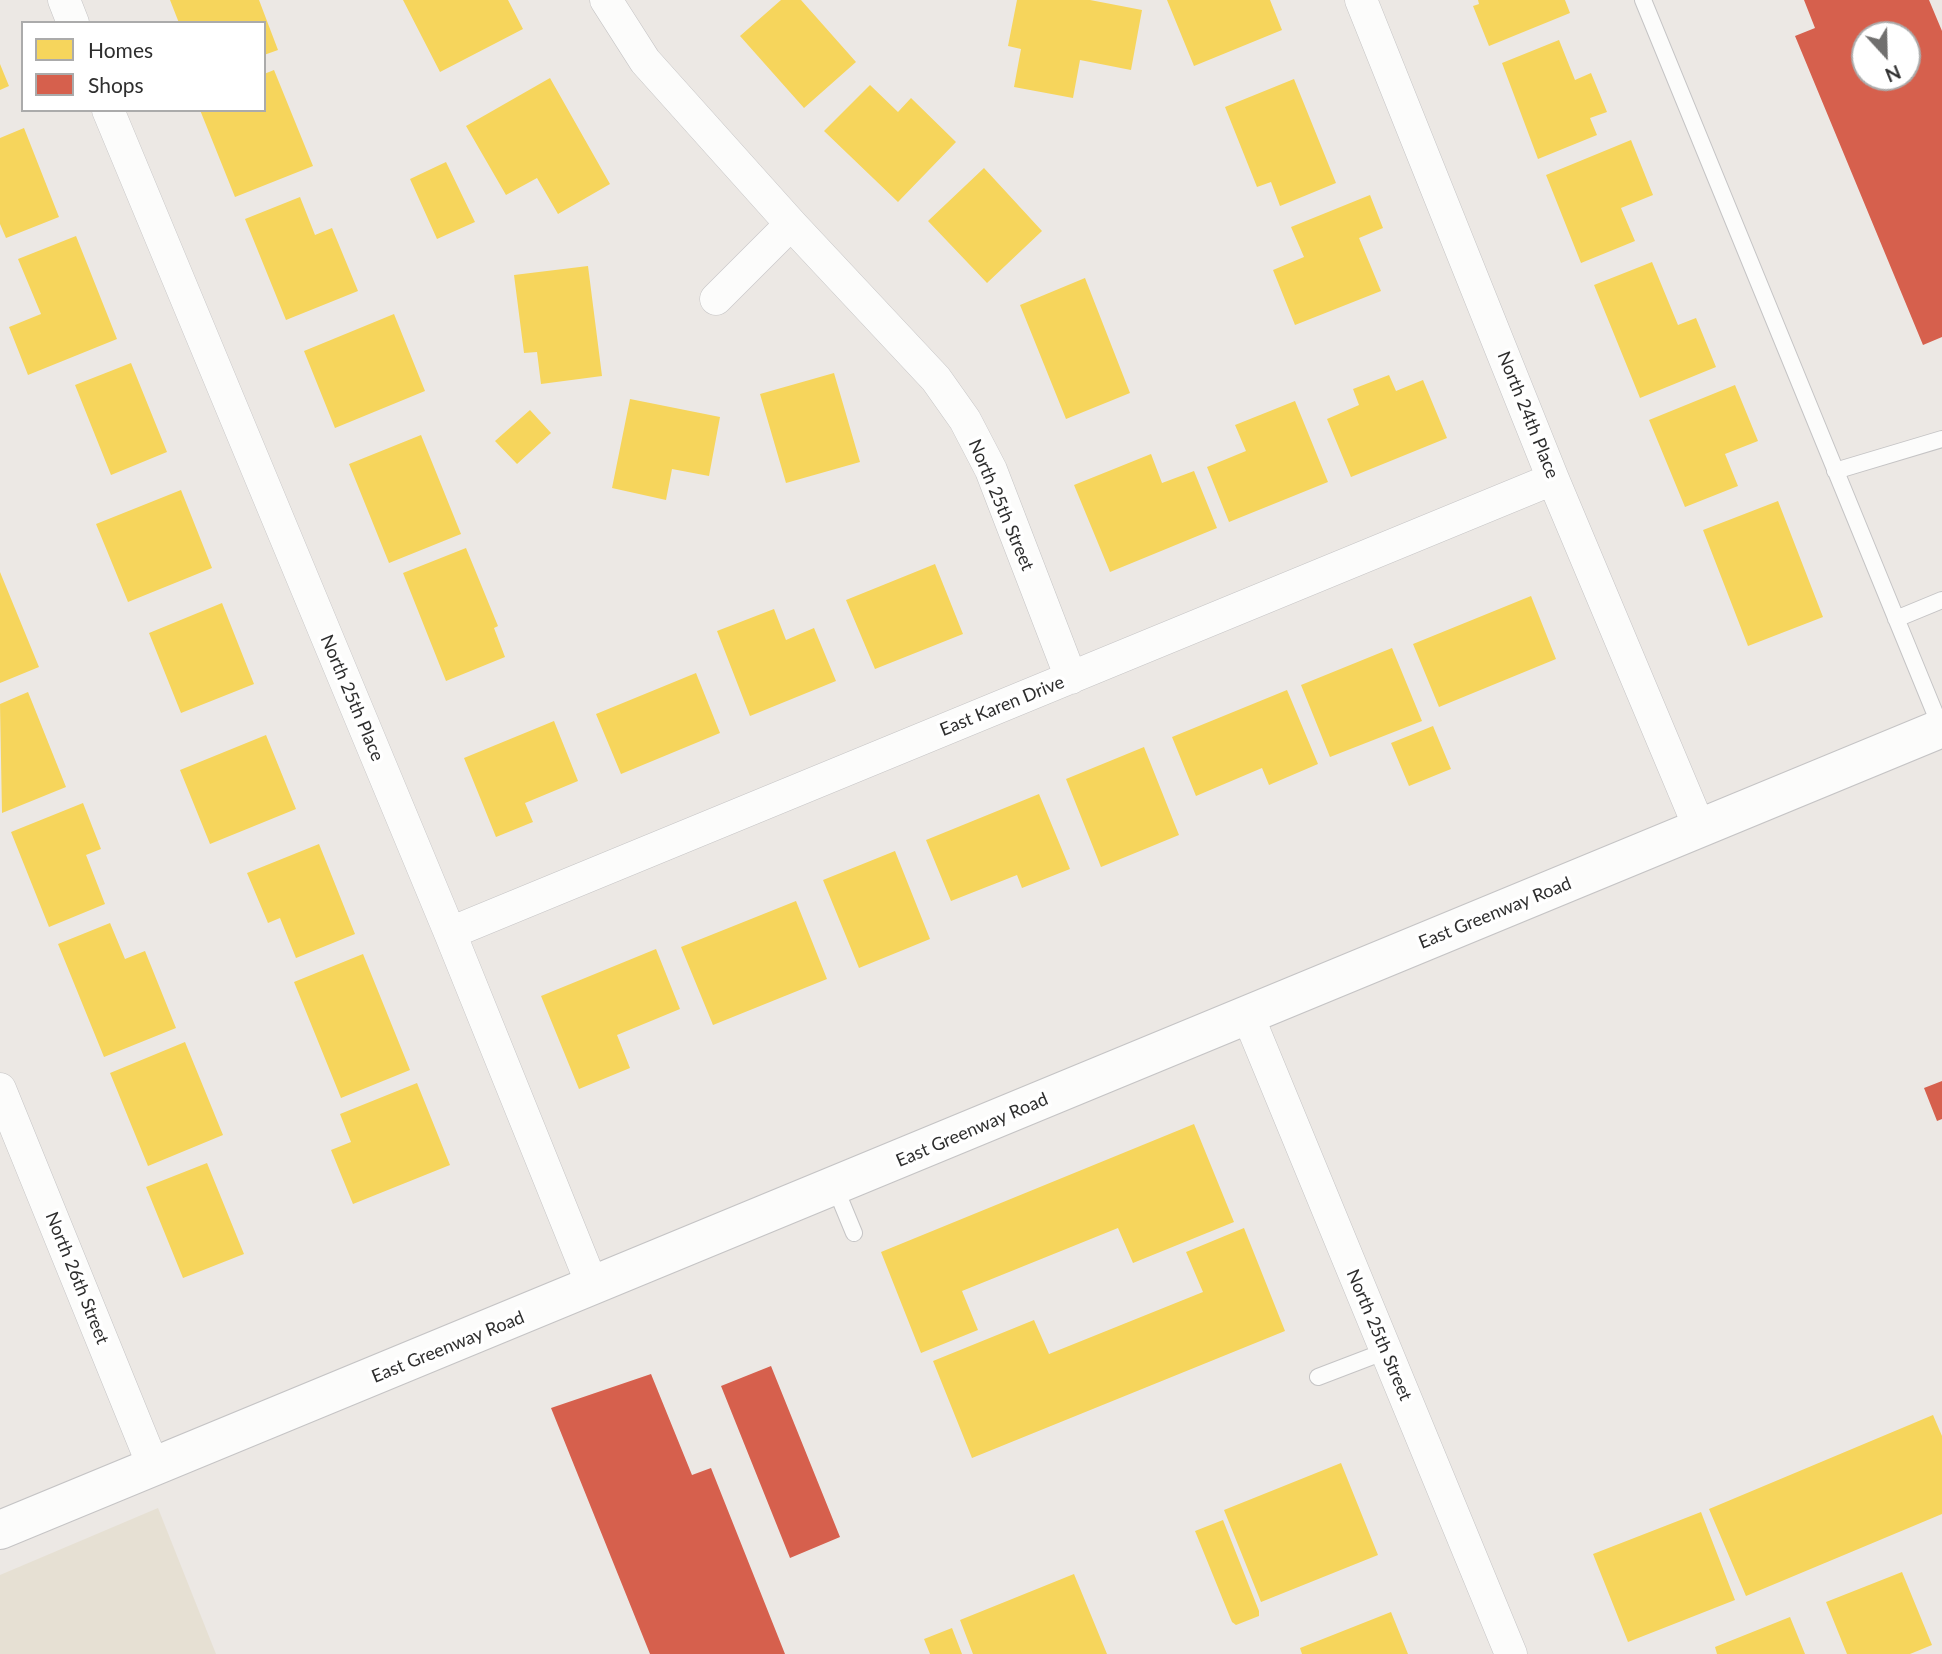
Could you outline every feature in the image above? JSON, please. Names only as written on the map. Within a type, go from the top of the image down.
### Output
[{"type":"street","points":[[64,0],[72,21]]},
{"type":"street","name":"North 25th Street","points":[[606,0],[645,61],[791,225],[936,379],[965,421],[991,470],[1071,678]]},
{"type":"street","name":"North 24th Place","points":[[1362,0],[1553,479],[1699,829]]},
{"type":"street","name":"North 25th Place","points":[[109,112],[450,933],[593,1287]]},
{"type":"street","points":[[716,299],[791,225]]},
{"type":"street","name":"East Karen Drive","points":[[450,933],[1553,479]]},
{"type":"street","name":"East Greenway Road","points":[[0,1530],[1942,728]]},
{"type":"street","name":"North 25th Street","points":[[1248,1016],[1511,1654]]},
{"type":"street","name":"North 26th Street","points":[[0,1089],[154,1468]]},
{"type":"lane","points":[[1643,0],[1942,728]]},
{"type":"lane","points":[[1835,471],[1942,439]]},
{"type":"lane","points":[[1896,619],[1942,600]]},
{"type":"lane","points":[[835,1187],[854,1233]]},
{"type":"lane","points":[[1318,1377],[1385,1351]]},
{"type":"shaded area","points":[[158,1508],[216,1654],[0,1654],[0,1575]]},
{"type":"building: Homes","points":[[170,0],[259,0],[278,50],[266,54],[266,21],[178,21]]},
{"type":"building: Homes","points":[[403,0],[508,0],[523,29],[440,72]]},
{"type":"building: Homes","points":[[781,0],[801,0],[856,62],[804,108],[740,36]]},
{"type":"building: Homes","points":[[1017,0],[1090,0],[1142,10],[1131,70],[1080,60],[1073,98],[1014,87],[1021,49],[1008,46]]},
{"type":"building: Homes","points":[[1167,0],[1270,0],[1282,30],[1194,66]]},
{"type":"building: Homes","points":[[1478,0],[1565,0],[1570,13],[1489,46],[1473,6],[1479,4]]},
{"type":"building: Homes","points":[[1559,40],[1575,80],[1591,73],[1607,112],[1590,118],[1597,135],[1538,159],[1502,63]]},
{"type":"building: Homes","points":[[0,64],[9,86],[0,90]]},
{"type":"building: Homes","points":[[274,70],[313,166],[235,197],[201,112],[266,112],[266,73]]},
{"type":"building: Homes","points":[[550,78],[610,184],[558,214],[537,178],[506,195],[466,126]]},
{"type":"building: Homes","points":[[1294,79],[1336,183],[1280,206],[1271,182],[1257,187],[1225,107]]},
{"type":"building: Homes","points":[[870,85],[898,112],[911,98],[956,142],[898,202],[824,131]]},
{"type":"building: Homes","points":[[24,128],[59,217],[6,238],[0,224],[0,138]]},
{"type":"building: Homes","points":[[1631,140],[1653,195],[1621,208],[1635,241],[1581,263],[1546,175]]},
{"type":"building: Homes","points":[[446,162],[475,222],[437,239],[410,179]]},
{"type":"building: Homes","points":[[984,168],[1042,231],[987,283],[928,221]]},
{"type":"building: Homes","points":[[1370,195],[1383,228],[1359,238],[1381,291],[1295,325],[1273,270],[1304,257],[1291,227]]},
{"type":"building: Homes","points":[[300,197],[315,235],[332,228],[358,291],[286,320],[245,219]]},
{"type":"building: Homes","points":[[76,236],[117,339],[28,375],[9,327],[41,314],[18,259]]},
{"type":"building: Homes","points":[[1652,262],[1678,325],[1696,318],[1716,367],[1640,398],[1594,285]]},
{"type":"building: Homes","points":[[588,266],[602,376],[541,384],[537,352],[524,353],[514,275]]},
{"type":"building: Homes","points":[[1085,278],[1130,393],[1066,419],[1020,305]]},
{"type":"building: Homes","points":[[394,314],[425,391],[335,428],[304,351]]},
{"type":"building: Homes","points":[[131,363],[167,452],[111,475],[75,385]]},
{"type":"building: Homes","points":[[834,373],[860,462],[786,483],[760,394]]},
{"type":"building: Homes","points":[[1389,375],[1396,391],[1423,380],[1447,438],[1351,477],[1327,419],[1359,405],[1353,389]]},
{"type":"building: Homes","points":[[1735,385],[1758,441],[1725,454],[1738,486],[1685,507],[1649,420]]},
{"type":"building: Homes","points":[[630,399],[720,417],[709,476],[672,469],[666,500],[612,488]]},
{"type":"building: Homes","points":[[1295,401],[1328,482],[1229,522],[1207,467],[1246,451],[1235,425]]},
{"type":"building: Homes","points":[[530,410],[551,433],[517,464],[495,441]]},
{"type":"building: Homes","points":[[421,435],[461,534],[389,563],[349,464]]},
{"type":"building: Homes","points":[[1151,454],[1162,483],[1194,471],[1217,528],[1110,572],[1074,485]]},
{"type":"building: Homes","points":[[181,490],[212,568],[128,602],[96,524]]},
{"type":"building: Homes","points":[[1778,501],[1823,617],[1748,646],[1703,530]]},
{"type":"building: Homes","points":[[466,548],[498,626],[494,628],[505,657],[446,681],[403,573]]},
{"type":"building: Homes","points":[[935,564],[963,634],[875,669],[846,600]]},
{"type":"building: Homes","points":[[0,572],[39,667],[0,683]]},
{"type":"building: Homes","points":[[1531,596],[1556,659],[1439,707],[1413,644]]},
{"type":"building: Homes","points":[[222,603],[254,684],[181,713],[149,633]]},
{"type":"building: Homes","points":[[774,609],[786,640],[814,628],[836,681],[750,716],[717,631]]},
{"type":"building: Homes","points":[[1392,648],[1422,721],[1330,757],[1301,685]]},
{"type":"building: Homes","points":[[696,673],[720,733],[621,774],[596,714]]},
{"type":"building: Homes","points":[[1287,690],[1318,764],[1269,785],[1262,768],[1196,796],[1172,737]]},
{"type":"building: Homes","points":[[28,692],[66,787],[2,813],[0,704]]},
{"type":"building: Homes","points":[[554,721],[578,781],[525,803],[533,822],[496,837],[464,758]]},
{"type":"building: Homes","points":[[1433,726],[1451,769],[1409,786],[1391,743]]},
{"type":"building: Homes","points":[[266,735],[296,809],[210,844],[180,770]]},
{"type":"building: Homes","points":[[1144,747],[1179,835],[1101,867],[1066,779]]},
{"type":"building: Homes","points":[[1039,794],[1070,869],[1022,888],[1017,875],[951,901],[926,840]]},
{"type":"building: Homes","points":[[83,803],[101,849],[86,855],[105,904],[49,927],[11,832]]},
{"type":"building: Homes","points":[[319,844],[355,934],[296,958],[280,918],[268,923],[247,873]]},
{"type":"building: Homes","points":[[895,851],[930,939],[859,968],[823,880]]},
{"type":"building: Homes","points":[[796,901],[827,979],[713,1025],[681,947]]},
{"type":"building: Homes","points":[[110,923],[125,959],[145,951],[176,1028],[104,1057],[58,944]]},
{"type":"building: Homes","points":[[656,949],[680,1009],[617,1035],[630,1068],[579,1089],[541,996]]},
{"type":"building: Homes","points":[[363,954],[410,1070],[341,1098],[294,982]]},
{"type":"building: Homes","points":[[185,1042],[223,1135],[148,1166],[110,1073]]},
{"type":"building: Homes","points":[[417,1083],[450,1165],[353,1204],[331,1150],[351,1142],[340,1114]]},
{"type":"building: Homes","points":[[1194,1124],[1234,1222],[1133,1263],[1118,1228],[962,1291],[978,1330],[921,1353],[881,1252]]},
{"type":"building: Homes","points":[[207,1163],[244,1254],[183,1278],[146,1187]]},
{"type":"building: Homes","points":[[1244,1228],[1285,1331],[972,1458],[933,1361],[1034,1320],[1049,1354],[1203,1292],[1186,1252]]},
{"type":"building: Homes","points":[[1933,1415],[1942,1436],[1942,1514],[1746,1596],[1709,1509]]},
{"type":"building: Homes","points":[[1341,1463],[1378,1555],[1261,1602],[1224,1510]]},
{"type":"building: Homes","points":[[1701,1512],[1735,1600],[1628,1642],[1593,1554]]},
{"type":"building: Homes","points":[[1223,1520],[1259,1611],[1259,1616],[1236,1625],[1232,1622],[1195,1531]]},
{"type":"building: Homes","points":[[1902,1572],[1932,1645],[1910,1654],[1847,1654],[1826,1602]]},
{"type":"building: Homes","points":[[1074,1574],[1107,1654],[973,1654],[960,1620]]},
{"type":"building: Homes","points":[[1391,1612],[1408,1654],[1302,1654],[1300,1648]]},
{"type":"building: Homes","points":[[1790,1617],[1805,1654],[1717,1654],[1715,1647]]},
{"type":"building: Homes","points":[[952,1628],[962,1654],[930,1654],[924,1639]]},
{"type":"building: Shops","points":[[1804,0],[1929,0],[1942,31],[1942,337],[1923,345],[1795,36],[1815,28]]},
{"type":"building: Shops","points":[[1942,1081],[1942,1119],[1937,1121],[1924,1088]]},
{"type":"building: Shops","points":[[771,1366],[840,1537],[790,1558],[721,1386]]},
{"type":"building: Shops","points":[[651,1374],[692,1475],[711,1468],[785,1654],[650,1654],[551,1408]]}]
